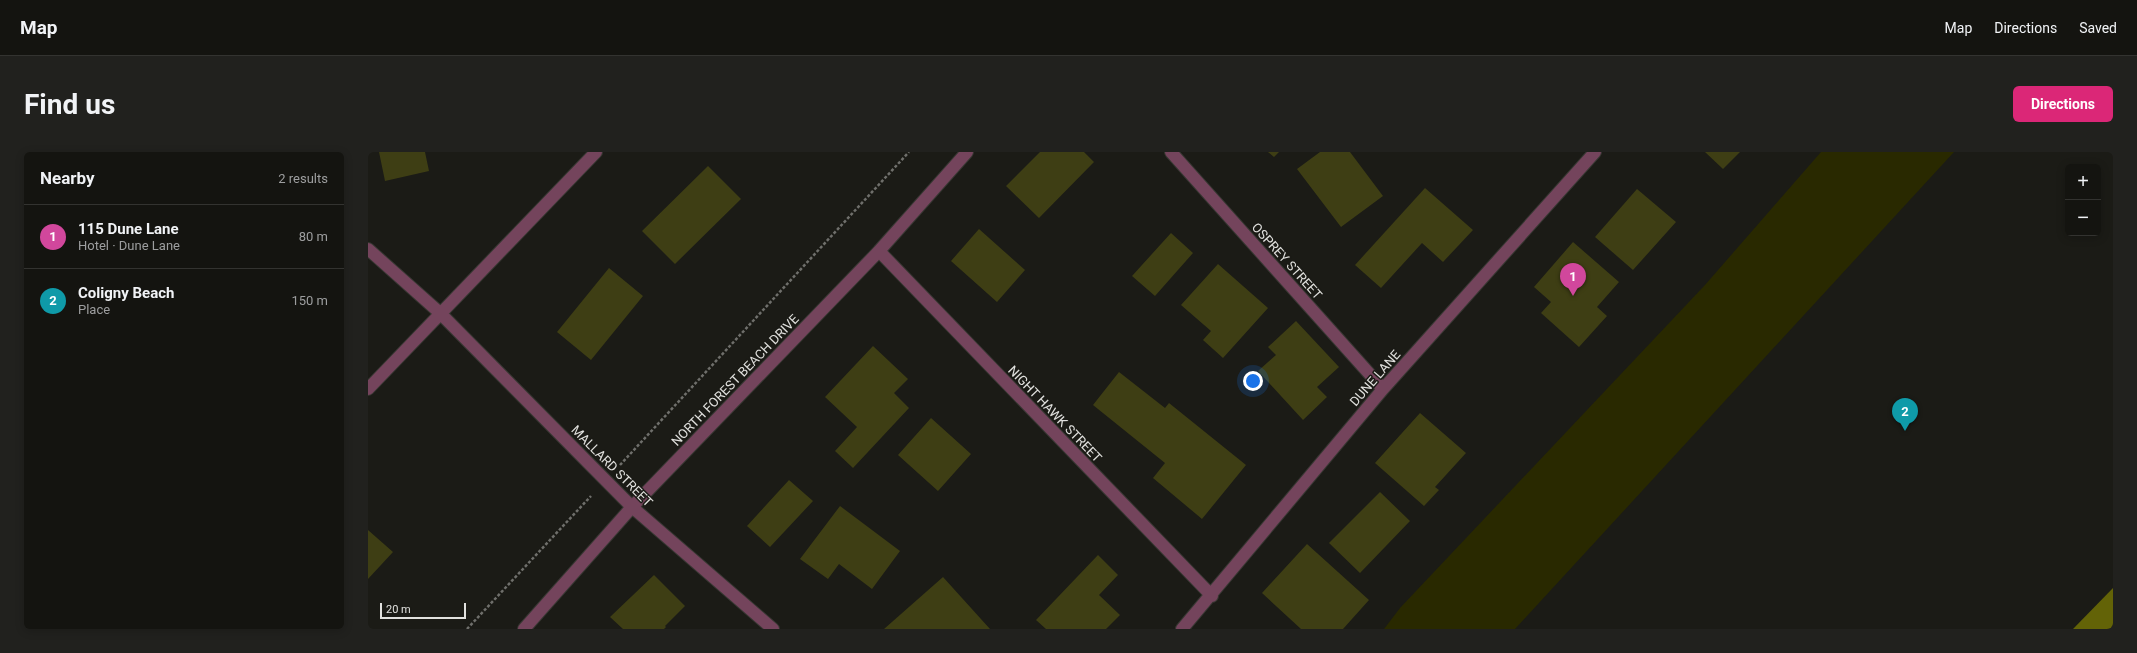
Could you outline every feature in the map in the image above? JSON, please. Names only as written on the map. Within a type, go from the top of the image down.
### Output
[{"type":"street","points":[[368,389],[596,152]]},
{"type":"street","name":"NORTH FOREST BEACH DRIVE","points":[[524,629],[632,507],[879,251],[967,152]]},
{"type":"street","name":"OSPREY STREET","points":[[1171,152],[1383,389]]},
{"type":"street","name":"DUNE LANE","points":[[1182,629],[1212,596],[1383,389],[1596,152]]},
{"type":"street","name":"MALLARD STREET","points":[[368,249],[440,313],[632,507],[773,629]]},
{"type":"street","name":"NIGHT HAWK STREET","points":[[879,251],[1212,596]]},
{"type":"path","points":[[467,629],[908,152]]},
{"type":"shaded area","points":[[1821,152],[1954,152],[1515,629],[1384,629],[1400,608],[1705,285]]},
{"type":"shaded area","points":[[2113,588],[2113,629],[2073,629]]},
{"type":"building","points":[[379,152],[425,152],[429,171],[385,181]]},
{"type":"building","points":[[1040,152],[1084,152],[1094,162],[1039,218],[1006,186]]},
{"type":"building","points":[[1268,152],[1279,152],[1274,157]]},
{"type":"building","points":[[1320,152],[1350,152],[1383,196],[1341,227],[1297,169]]},
{"type":"building","points":[[1705,152],[1740,152],[1723,169]]},
{"type":"building","points":[[708,166],[741,199],[675,264],[642,231]]},
{"type":"building","points":[[1425,188],[1473,230],[1443,262],[1422,243],[1381,288],[1355,265]]},
{"type":"building","points":[[1637,189],[1676,222],[1633,270],[1595,237]]},
{"type":"building","points":[[979,229],[1025,270],[997,302],[951,261]]},
{"type":"building","points":[[1171,233],[1193,253],[1155,296],[1132,276]]},
{"type":"building","points":[[1573,242],[1619,282],[1597,307],[1607,316],[1579,347],[1541,313],[1551,302],[1534,287]]},
{"type":"building","points":[[1218,264],[1268,308],[1223,358],[1203,340],[1211,331],[1181,305]]},
{"type":"building","points":[[609,268],[643,296],[591,360],[557,332]]},
{"type":"building","points":[[1296,321],[1339,367],[1317,387],[1327,397],[1303,420],[1258,371],[1276,355],[1268,347]]},
{"type":"building","points":[[873,346],[908,379],[894,393],[909,408],[853,468],[835,451],[857,427],[825,397]]},
{"type":"building","points":[[1119,372],[1165,408],[1169,403],[1246,465],[1202,519],[1153,478],[1165,463],[1093,405]]},
{"type":"building","points":[[1420,413],[1466,453],[1435,487],[1439,490],[1424,506],[1375,463]]},
{"type":"building","points":[[931,418],[971,454],[938,491],[898,455]]},
{"type":"building","points":[[789,480],[813,501],[770,547],[747,526]]},
{"type":"building","points":[[1380,492],[1410,521],[1360,573],[1329,543]]},
{"type":"building","points":[[840,506],[900,551],[872,589],[839,564],[828,579],[800,559]]},
{"type":"building","points":[[368,530],[393,552],[368,579]]},
{"type":"building","points":[[1307,544],[1369,600],[1343,629],[1301,629],[1262,593]]},
{"type":"building","points":[[1098,555],[1118,575],[1099,595],[1120,615],[1106,629],[1046,629],[1036,620]]},
{"type":"building","points":[[654,575],[685,606],[665,626],[666,627],[664,629],[623,629],[610,617]]},
{"type":"building","points":[[943,577],[990,629],[884,629]]},
{"type":"place","name":"115 Dune Lane","points":[[1573,296]]},
{"type":"place","name":"Coligny Beach","points":[[1905,431]]}]
